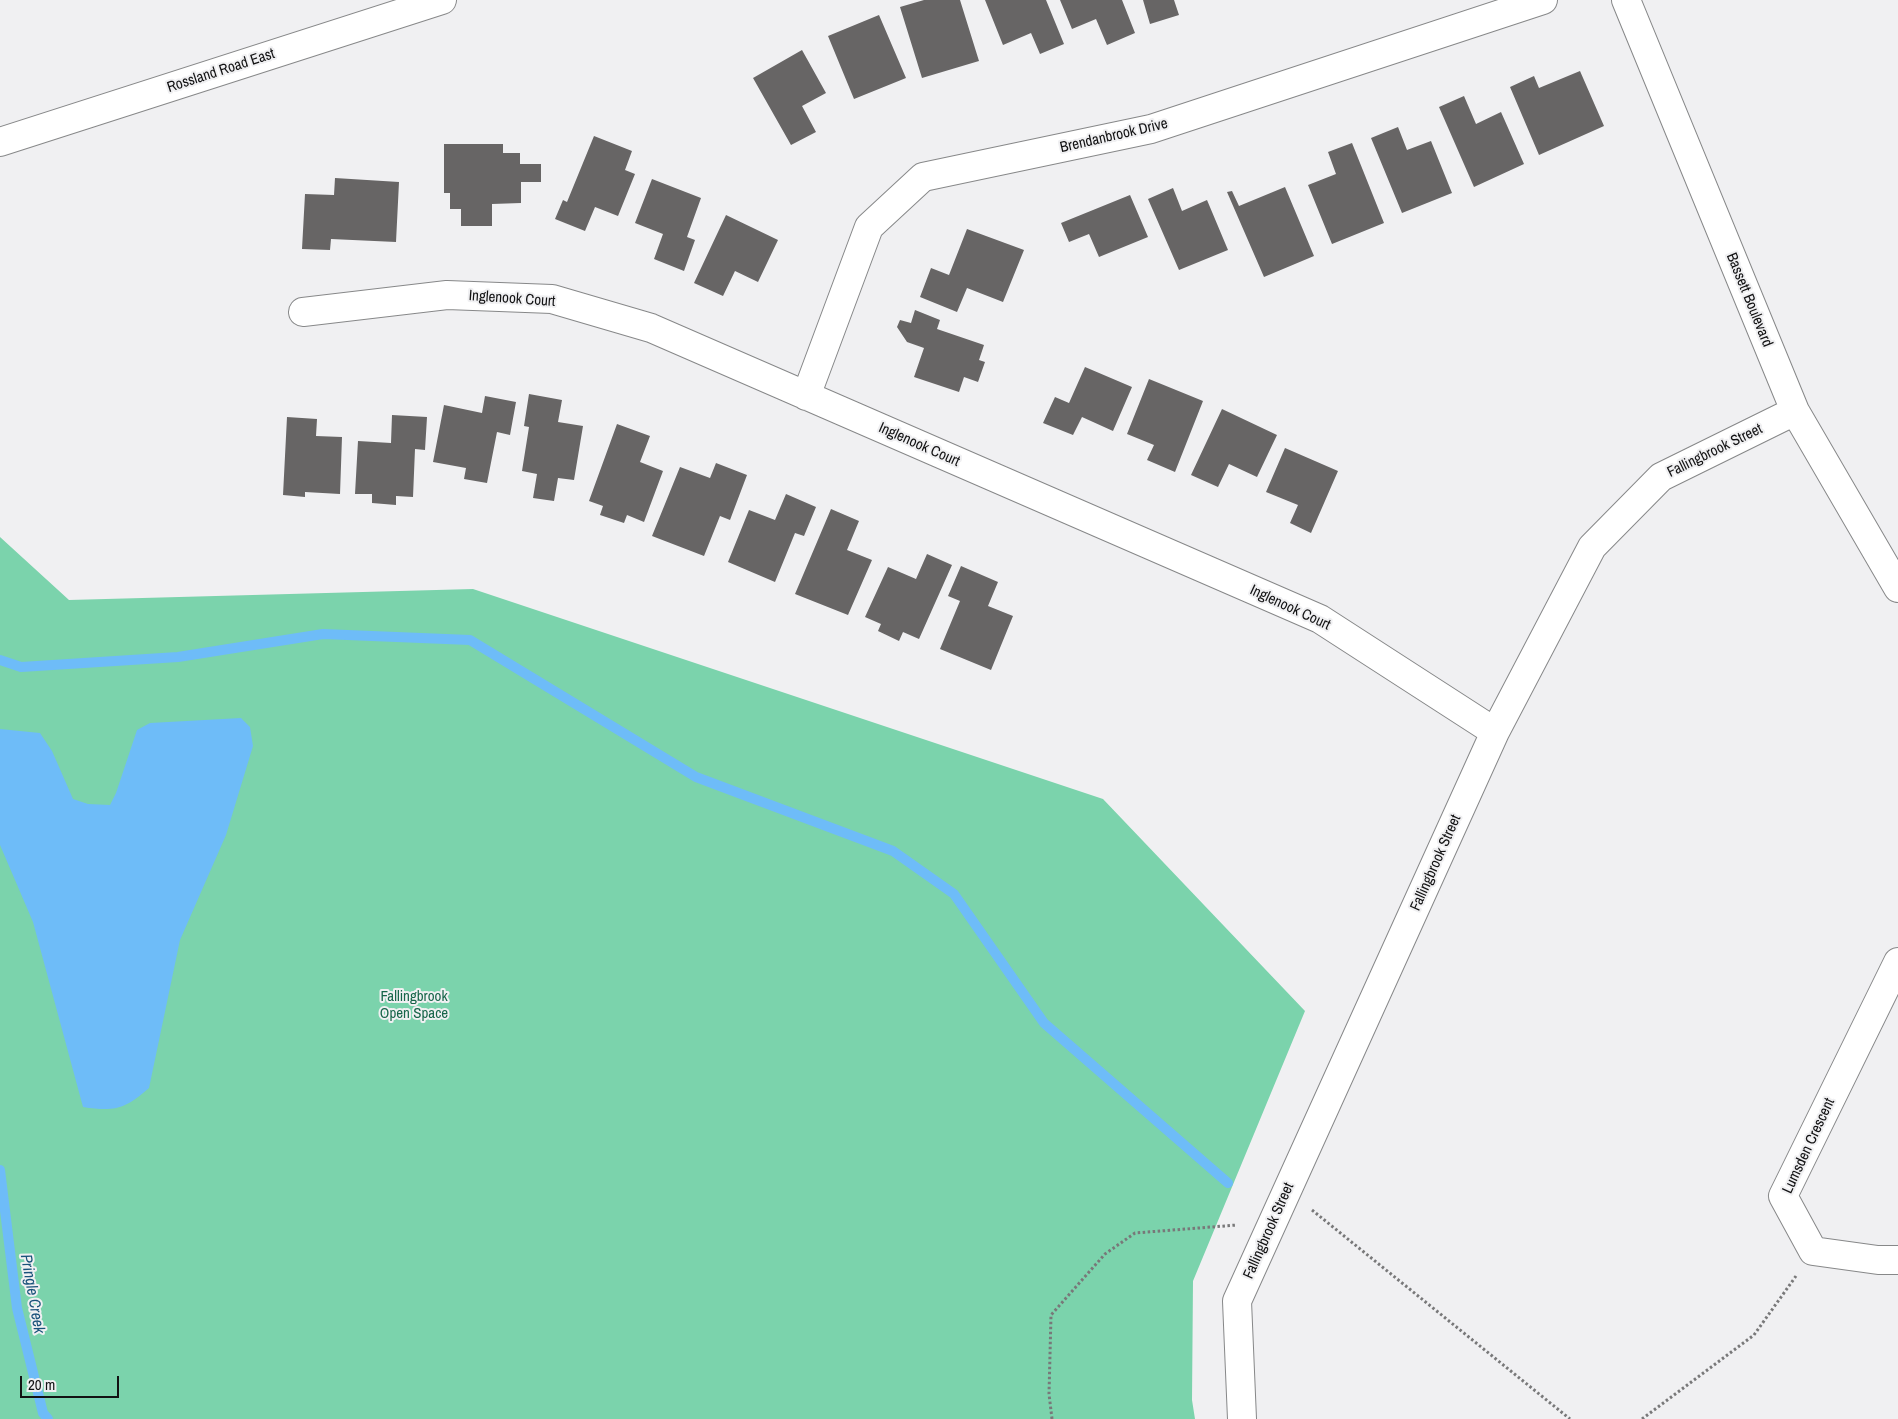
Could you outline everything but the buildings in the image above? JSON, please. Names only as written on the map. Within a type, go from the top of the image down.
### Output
[{"type":"street","name":"Rossland Road East","points":[[0,142],[442,0]]},
{"type":"street","name":"Brendanbrook Drive","points":[[806,396],[869,226],[923,177],[1151,129],[1543,0]]},
{"type":"street","name":"Bassett Boulevard","points":[[1626,0],[1795,411],[1898,588]]},
{"type":"street","name":"Inglenook Court","points":[[303,312],[447,295],[552,300],[651,328],[1320,619],[1495,732]]},
{"type":"street","name":"Fallingbrook Street","points":[[1242,1419],[1237,1301],[1495,732],[1592,548],[1661,477],[1795,411]]},
{"type":"street","name":"Lumsden Crescent","points":[[1813,1250],[1783,1196],[1898,962]]},
{"type":"street","points":[[1813,1250],[1878,1260],[1898,1260]]},
{"type":"path","points":[[1288,1190],[1570,1419]]},
{"type":"path","points":[[1052,1419],[1049,1394],[1051,1315],[1105,1254],[1135,1233],[1273,1222]]},
{"type":"path","points":[[1642,1419],[1754,1335],[1813,1250]]},
{"type":"green space","name":"Fallingbrook Open Space","points":[[0,537],[69,600],[473,589],[1103,799],[1305,1011],[1193,1281],[1192,1400],[1195,1419],[0,1419]]},
{"type":"water","points":[[241,718],[250,727],[253,746],[226,835],[180,940],[149,1088],[126,1105],[112,1109],[83,1107],[33,922],[0,845],[0,729],[40,733],[52,751],[73,799],[88,804],[110,805],[116,793],[137,730],[150,723]]},
{"type":"waterway","points":[[0,660],[21,667],[178,657],[323,634],[470,640],[696,777],[893,851],[954,894],[1044,1023],[1228,1183]]},
{"type":"waterway","name":"Pringle Creek","points":[[0,1170],[17,1308],[43,1413],[48,1419]]}]
